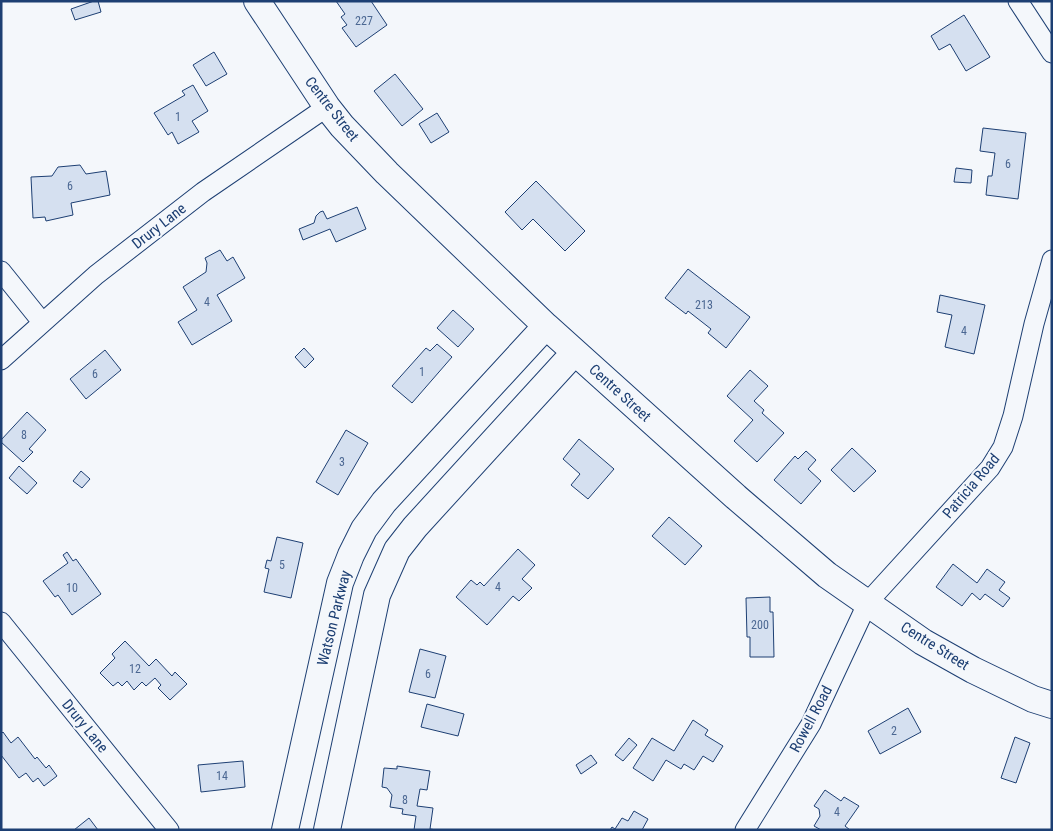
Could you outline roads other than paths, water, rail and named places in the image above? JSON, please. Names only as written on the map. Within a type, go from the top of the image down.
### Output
[{"type":"main road","name":"Centre Street","points":[[257,1],[327,107],[342,126],[387,173],[546,326],[729,490],[827,575],[923,642],[1033,699],[1052,705]]},
{"type":"main road","name":"Watson Parkway","points":[[286,830],[340,583],[364,529],[384,502],[546,326]]},
{"type":"main road","points":[[327,830],[377,595],[397,550],[415,527],[575,352]]},
{"type":"street","points":[[1018,1],[1052,53]]},
{"type":"street","name":"Drury Lane","points":[[1,360],[96,275],[203,192],[327,107]]},
{"type":"street","name":"Patricia Road","points":[[868,602],[990,468],[1003,447],[1013,416],[1034,324],[1052,260]]},
{"type":"street","points":[[1,271],[42,322]]},
{"type":"street","name":"Rowell Road","points":[[745,830],[811,724],[868,602]]},
{"type":"street","name":"Drury Lane","points":[[1,622],[169,830]]}]
